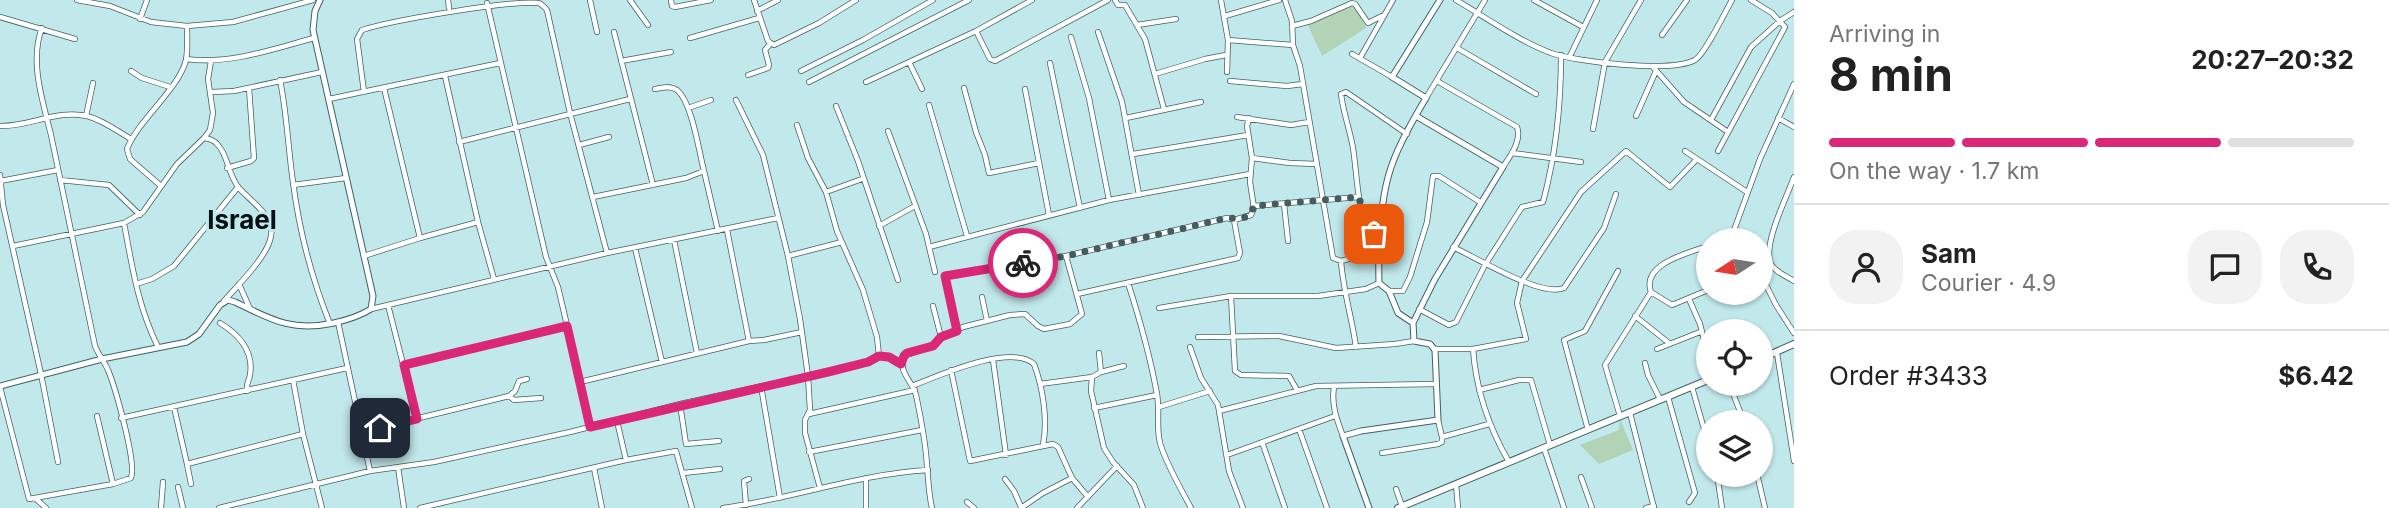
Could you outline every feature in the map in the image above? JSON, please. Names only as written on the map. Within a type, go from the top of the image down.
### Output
[{"type":"main road","points":[[1773,354],[1794,345]]},
{"type":"main road","points":[[1400,507],[1696,385]]},
{"type":"street","points":[[76,0],[110,6],[160,24],[187,26],[233,22],[313,0]]},
{"type":"street","points":[[110,6],[113,0]]},
{"type":"street","points":[[140,19],[148,0]]},
{"type":"street","points":[[320,0],[313,18],[314,38],[373,296],[370,309]]},
{"type":"street","points":[[448,0],[449,8]]},
{"type":"street","points":[[590,0],[597,32]]},
{"type":"street","points":[[630,0],[648,25]]},
{"type":"street","points":[[671,0],[672,6],[675,7],[711,0]]},
{"type":"street","points":[[754,0],[770,43]]},
{"type":"street","points":[[757,11],[778,0]]},
{"type":"street","points":[[770,43],[780,44],[856,0]]},
{"type":"street","points":[[801,71],[933,0]]},
{"type":"street","points":[[809,82],[969,0]]},
{"type":"street","points":[[866,82],[976,31],[1032,0]]},
{"type":"street","points":[[976,31],[990,59],[995,61],[1108,0]]},
{"type":"street","points":[[1221,0],[1228,40],[1227,72]]},
{"type":"street","points":[[1225,16],[1279,0]]},
{"type":"street","points":[[1285,0],[1303,84],[1332,258],[1341,261],[1352,258]]},
{"type":"street","points":[[1360,58],[1393,0]]},
{"type":"street","points":[[1392,77],[1440,0]]},
{"type":"street","points":[[1456,0],[1533,44],[1560,55],[1654,68],[1699,57],[1732,0]]},
{"type":"street","points":[[1379,283],[1381,233],[1387,181],[1393,161],[1426,98],[1485,0]]},
{"type":"street","points":[[1534,0],[1583,27]]},
{"type":"street","points":[[1570,56],[1597,0]]},
{"type":"street","points":[[1593,129],[1605,62],[1641,0]]},
{"type":"street","points":[[1662,35],[1687,0]]},
{"type":"street","points":[[1718,151],[1785,27],[1751,0]]},
{"type":"street","points":[[364,92],[356,40],[362,30],[449,8],[487,3],[534,2],[543,5],[547,10],[570,113],[607,253]]},
{"type":"street","points":[[1116,2],[1125,5],[1145,39],[1164,109]]},
{"type":"street","points":[[487,3],[590,427]]},
{"type":"street","points":[[1292,26],[1352,4],[1356,4],[1368,23],[1382,16]]},
{"type":"street","points":[[1712,120],[1751,47],[1794,12]]},
{"type":"street","points":[[0,17],[75,39]]},
{"type":"street","points":[[690,38],[759,18]]},
{"type":"street","points":[[1137,25],[1176,19]]},
{"type":"street","points":[[161,186],[129,157],[127,149],[131,139],[170,87],[186,59],[187,26]]},
{"type":"street","points":[[42,28],[37,55],[40,89],[95,346],[102,359],[111,378],[133,473],[129,480],[32,500],[27,496],[0,386],[102,359],[187,342],[195,337],[264,252],[272,232],[269,221],[238,187],[220,147],[214,141],[204,138]]},
{"type":"street","points":[[614,32],[653,185]]},
{"type":"street","points":[[1098,32],[1126,118],[1139,195]]},
{"type":"street","points":[[1071,37],[1091,106],[1110,200]]},
{"type":"street","points":[[186,59],[211,61],[252,54],[314,38]]},
{"type":"street","points":[[1228,40],[1293,45]]},
{"type":"street","points":[[748,75],[768,68],[765,50],[770,43]]},
{"type":"street","points":[[1457,48],[1536,94]]},
{"type":"street","points":[[621,61],[671,52]]},
{"type":"street","points":[[1352,54],[1426,98]]},
{"type":"street","points":[[1155,74],[1195,61],[1226,55]]},
{"type":"street","points":[[1419,309],[1449,325],[1456,322],[1487,262],[1522,206],[1544,202],[1554,159],[1560,102],[1560,55]]},
{"type":"street","points":[[13,246],[124,223],[140,215],[183,157],[204,138],[212,123],[212,92],[208,79],[211,61]]},
{"type":"street","points":[[909,62],[922,89]]},
{"type":"street","points":[[328,99],[500,63]]},
{"type":"street","points":[[1050,63],[1080,208]]},
{"type":"street","points":[[1636,116],[1654,68]]},
{"type":"street","points":[[1654,68],[1684,102],[1728,132]]},
{"type":"street","points":[[131,71],[142,78],[170,87]]},
{"type":"street","points":[[212,92],[249,88],[322,72]]},
{"type":"street","points":[[444,76],[494,279]]},
{"type":"street","points":[[280,80],[286,111],[293,186],[309,263],[330,324]]},
{"type":"street","points":[[1230,81],[1287,86],[1303,84]]},
{"type":"street","points":[[1414,341],[1413,323],[1419,309],[1480,202],[1512,153],[1519,133],[1517,127],[1437,81]]},
{"type":"street","points":[[86,116],[93,83]]},
{"type":"street","points":[[1735,228],[1747,192],[1794,86]]},
{"type":"street","points":[[228,168],[254,158],[249,88]]},
{"type":"street","points":[[384,88],[420,237]]},
{"type":"street","points":[[964,88],[989,173],[1039,163]]},
{"type":"street","points":[[655,89],[675,89],[688,108],[718,231]]},
{"type":"street","points":[[1025,89],[1049,215]]},
{"type":"street","points":[[1381,233],[1369,233],[1359,197],[1353,149],[1341,94],[1346,92],[1406,134]]},
{"type":"street","points":[[459,142],[630,99]]},
{"type":"street","points":[[688,108],[710,100]]},
{"type":"street","points":[[736,100],[763,155],[788,256],[808,376],[805,433],[820,488]]},
{"type":"street","points":[[1126,118],[1201,102]]},
{"type":"street","points":[[929,105],[967,236]]},
{"type":"street","points":[[836,106],[858,161],[898,279]]},
{"type":"street","points":[[0,126],[68,115],[86,116],[99,120],[131,139]]},
{"type":"street","points":[[1416,116],[1503,167]]},
{"type":"street","points":[[1237,117],[1291,125],[1309,122]]},
{"type":"street","points":[[957,331],[945,276],[1066,256],[1227,218],[1234,220],[1251,215],[1253,206],[1249,118]]},
{"type":"street","points":[[1778,118],[1794,127]]},
{"type":"street","points":[[797,125],[808,158],[826,192],[842,242],[866,301],[879,356]]},
{"type":"street","points":[[888,131],[929,247],[935,272]]},
{"type":"street","points":[[1133,154],[1248,135]]},
{"type":"street","points":[[579,145],[609,137]]},
{"type":"street","points":[[1434,349],[1473,349],[1526,339],[1517,303],[1522,281],[1581,192],[1626,151],[1670,187],[1697,159]]},
{"type":"street","points":[[1685,151],[1747,192]]},
{"type":"street","points":[[1512,153],[1581,162]]},
{"type":"street","points":[[1252,158],[1317,164]]},
{"type":"street","points":[[0,181],[58,170]]},
{"type":"street","points":[[593,197],[686,178],[704,171]]},
{"type":"street","points":[[929,247],[1110,200],[1250,174]]},
{"type":"street","points":[[0,175],[3,205],[58,462]]},
{"type":"street","points":[[1389,291],[1403,291],[1410,277],[1428,219],[1433,176],[1439,176],[1480,202]]},
{"type":"street","points":[[1773,234],[1794,177]]},
{"type":"street","points":[[293,186],[346,178]]},
{"type":"street","points":[[826,192],[862,179]]},
{"type":"street","points":[[60,180],[108,185],[140,215]]},
{"type":"street","points":[[136,284],[152,279],[174,266],[238,187]]},
{"type":"street","points":[[1454,247],[1522,281],[1545,290],[1560,290],[1600,236],[1616,194]]},
{"type":"street","points":[[1253,206],[1359,197]]},
{"type":"street","points":[[1284,204],[1288,241]]},
{"type":"street","points":[[879,226],[915,206]]},
{"type":"street","points":[[222,303],[231,300],[285,325],[306,327],[330,324],[370,309],[494,279],[778,218]]},
{"type":"street","points":[[1077,294],[1238,258],[1240,253],[1234,220]]},
{"type":"street","points":[[364,256],[420,237],[478,222]]},
{"type":"street","points":[[124,223],[142,312],[158,347]]},
{"type":"street","points":[[727,230],[749,341]]},
{"type":"street","points":[[674,240],[696,353]]},
{"type":"street","points":[[788,256],[842,242]]},
{"type":"street","points":[[635,248],[662,362]]},
{"type":"street","points":[[1621,417],[1605,365],[1651,292],[1650,277],[1660,267],[1696,251]]},
{"type":"street","points":[[932,508],[922,430],[913,388],[901,364],[904,356],[933,346],[941,337],[957,331],[1021,313],[1041,328],[1067,325],[1082,314],[1066,256]]},
{"type":"street","points":[[1341,261],[1356,347]]},
{"type":"street","points":[[1023,262],[1031,286]]},
{"type":"street","points":[[1773,266],[1794,281]]},
{"type":"street","points":[[1588,430],[1564,340],[1585,331],[1618,271]]},
{"type":"street","points":[[1128,283],[1146,341],[1157,395],[1160,443],[1191,508]]},
{"type":"street","points":[[1379,283],[1389,291],[1398,313],[1413,323]]},
{"type":"street","points":[[1158,308],[1231,296],[1318,296],[1366,289],[1379,283]]},
{"type":"street","points":[[239,284],[251,310]]},
{"type":"street","points":[[1651,292],[1672,306],[1696,296]]},
{"type":"street","points":[[1231,296],[1234,368],[1237,373],[1289,376],[1297,390]]},
{"type":"street","points":[[982,297],[987,321]]},
{"type":"street","points":[[1689,299],[1698,319]]},
{"type":"street","points":[[1773,299],[1794,333]]},
{"type":"street","points":[[388,305],[417,419]]},
{"type":"street","points":[[933,306],[941,337]]},
{"type":"street","points":[[1635,316],[1670,343]]},
{"type":"street","points":[[338,322],[370,471]]},
{"type":"street","points":[[220,323],[231,329],[245,344],[250,370],[247,391]]},
{"type":"street","points":[[404,365],[567,326]]},
{"type":"street","points":[[580,382],[749,341],[802,332]]},
{"type":"street","points":[[1657,349],[1696,333]]},
{"type":"street","points":[[1198,337],[1279,336],[1329,347],[1414,341],[1430,344],[1434,349],[1442,442],[1382,453]]},
{"type":"street","points":[[1190,347],[1196,367],[1219,411],[1231,480],[1242,508]]},
{"type":"street","points":[[1473,349],[1479,390],[1489,424],[1509,462]]},
{"type":"street","points":[[1099,353],[1101,372]]},
{"type":"street","points":[[1777,353],[1794,461]]},
{"type":"street","points":[[219,508],[370,471],[435,462],[617,421],[680,404],[868,362],[879,356],[889,357],[901,364]]},
{"type":"street","points":[[808,414],[913,388],[951,370],[1016,356],[1031,360],[1034,364],[1040,384],[1045,421],[1043,445]]},
{"type":"street","points":[[993,360],[1006,454]]},
{"type":"street","points":[[1645,363],[1647,375],[1664,398],[1695,493],[1689,502]]},
{"type":"street","points":[[1040,384],[1092,377],[1124,366]]},
{"type":"street","points":[[121,418],[347,368]]},
{"type":"street","points":[[951,370],[969,460],[1043,445],[1056,446],[1072,478],[1088,497]]},
{"type":"street","points":[[1092,377],[1091,391],[1104,448],[1134,485],[1141,508]]},
{"type":"street","points":[[362,432],[509,396],[515,391],[519,381],[527,379]]},
{"type":"street","points":[[293,380],[303,434],[322,508]]},
{"type":"street","points":[[1479,390],[1519,380],[1531,380],[1564,508]]},
{"type":"street","points":[[1219,411],[1316,386],[1435,384]]},
{"type":"street","points":[[761,386],[780,498]]},
{"type":"street","points":[[1335,387],[1335,416],[1369,508]]},
{"type":"street","points":[[1692,387],[1699,410]]},
{"type":"street","points":[[1159,407],[1210,391]]},
{"type":"street","points":[[1094,408],[1157,395]]},
{"type":"street","points":[[509,396],[514,400],[541,398]]},
{"type":"street","points":[[680,404],[686,444],[719,441]]},
{"type":"street","points":[[174,407],[191,484]]},
{"type":"street","points":[[1630,413],[1654,507],[1646,508]]},
{"type":"street","points":[[97,416],[113,484]]},
{"type":"street","points":[[1227,455],[1335,416]]},
{"type":"street","points":[[1343,436],[1438,420]]},
{"type":"street","points":[[617,421],[626,460]]},
{"type":"street","points":[[1443,437],[1489,424]]},
{"type":"street","points":[[1299,429],[1327,508]]},
{"type":"street","points":[[809,452],[922,430]]},
{"type":"street","points":[[187,464],[303,434]]},
{"type":"street","points":[[1262,442],[1286,508]]},
{"type":"street","points":[[420,508],[626,460],[676,452],[692,508]]},
{"type":"street","points":[[1077,508],[1117,466]]},
{"type":"street","points":[[398,467],[404,508]]},
{"type":"street","points":[[594,468],[602,508]]},
{"type":"street","points":[[683,473],[720,470]]},
{"type":"street","points":[[723,508],[894,472],[928,470]]},
{"type":"street","points":[[1581,477],[1592,508]]},
{"type":"street","points":[[866,478],[866,508]]},
{"type":"street","points":[[1004,479],[1014,491],[1021,508],[1072,478]]},
{"type":"street","points":[[746,505],[743,486],[744,481],[749,479]]},
{"type":"street","points":[[161,508],[163,482]]},
{"type":"street","points":[[1455,483],[1458,508]]},
{"type":"street","points":[[178,487],[183,508]]},
{"type":"street","points":[[1719,487],[1722,508]]},
{"type":"street","points":[[1760,487],[1765,508]]},
{"type":"street","points":[[1396,489],[1400,507]]},
{"type":"street","points":[[36,499],[46,508]]},
{"type":"street","points":[[967,502],[974,508]]},
{"type":"green space","points":[[1355,5],[1366,28],[1322,56],[1308,25]]},
{"type":"green space","points":[[1620,419],[1633,450],[1599,464],[1580,445],[1619,430]]},
{"type":"way so far","points":[[1023,263],[1066,256],[1227,218],[1234,220],[1248,216],[1252,213],[1253,206],[1322,200],[1359,197],[1369,233],[1374,234]]},
{"type":"district","name":"Israel","points":[[242,219]]},
{"type":"route","points":[[380,428],[417,419],[404,365],[567,326],[590,427],[680,404],[828,372],[868,362],[879,356],[889,357],[901,364],[907,353],[933,346],[941,337],[957,331],[945,276],[1023,263]]}]
